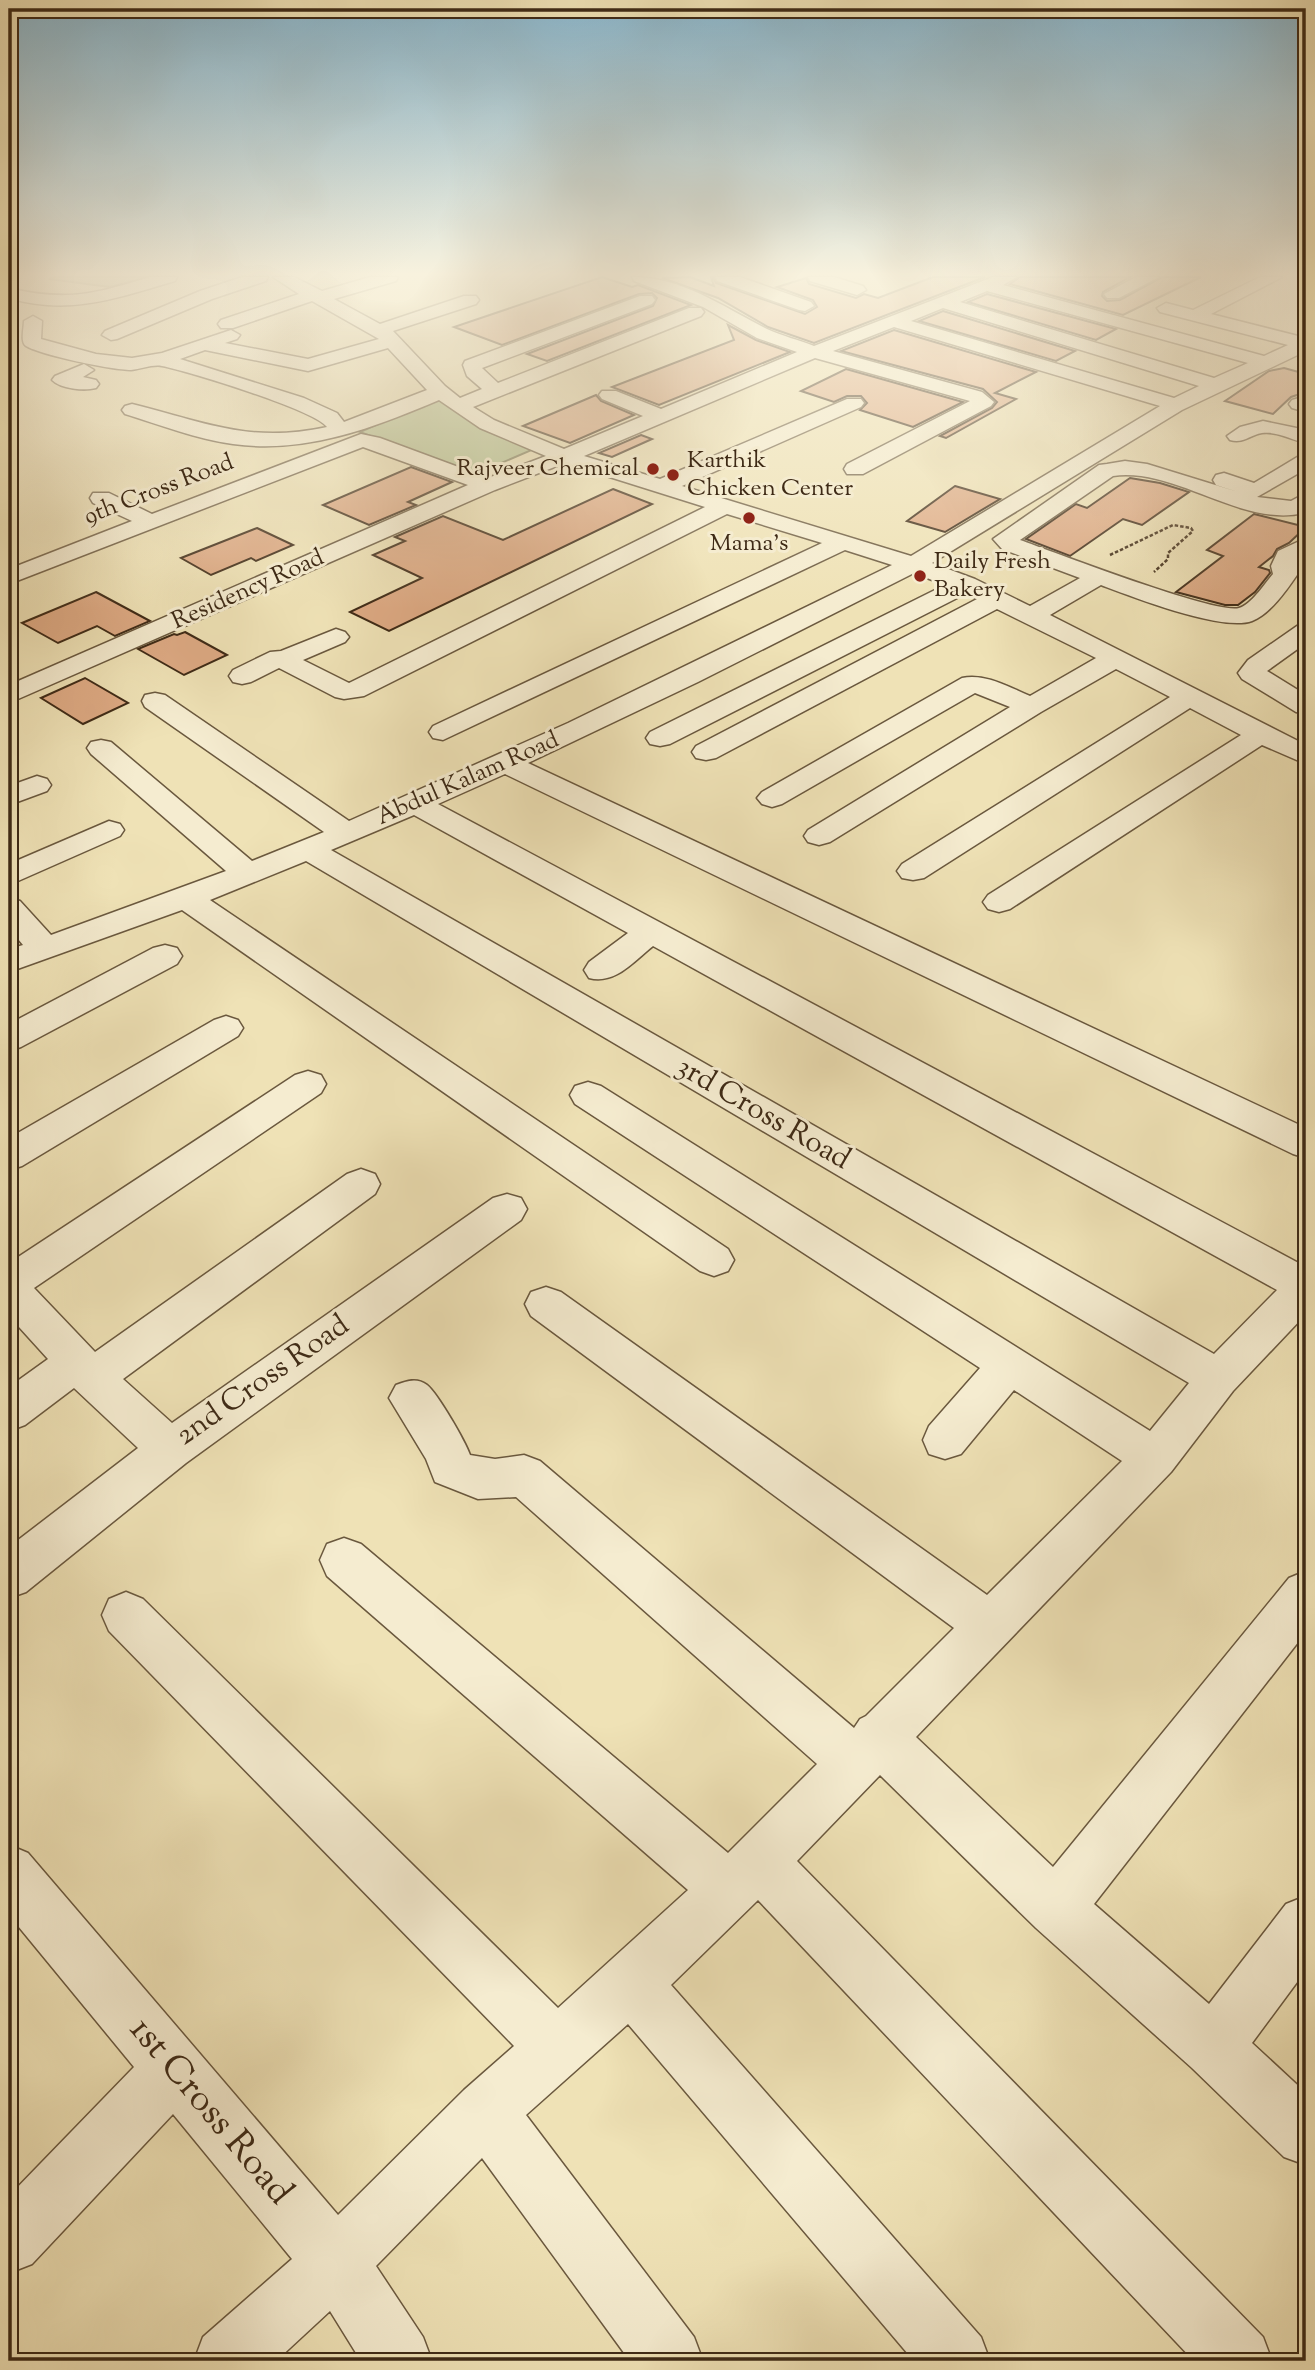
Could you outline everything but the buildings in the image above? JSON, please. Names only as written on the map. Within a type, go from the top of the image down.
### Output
[{"type":"street","points":[[251,388],[297,402],[330,417],[340,431]]},
{"type":"street","points":[[436,388],[487,424],[555,453],[660,488],[844,542],[966,584],[1070,634],[1188,698],[1290,742]]},
{"type":"street","points":[[492,388],[496,391]]},
{"type":"street","points":[[458,406],[504,388]]},
{"type":"street","name":"Residency Road","points":[[9,695],[487,485],[512,478],[555,453],[726,388]]},
{"type":"street","points":[[855,469],[984,402],[981,398],[946,388]]},
{"type":"street","points":[[1117,388],[1176,405]]},
{"type":"street","name":"Abdul Kalam Road","points":[[20,957],[186,898],[309,850],[507,764],[913,564],[1176,405],[1214,388]]},
{"type":"street","points":[[132,410],[214,433],[249,439],[307,436],[340,431],[372,421],[423,400],[438,390]]},
{"type":"street","points":[[609,395],[659,415]]},
{"type":"street","points":[[660,488],[854,403]]},
{"type":"street","points":[[1237,436],[1255,426],[1264,425],[1306,436]]},
{"type":"street","name":"9th Cross Road","points":[[9,577],[360,440],[373,442],[487,485]]},
{"type":"street","points":[[1143,453],[1256,491],[1306,460]]},
{"type":"street","points":[[1306,500],[1296,508],[1265,508],[1146,471],[1130,467],[1115,468],[1005,539],[1010,544],[1205,612],[1240,617],[1253,610],[1285,575],[1283,566],[1286,556],[1306,545]]},
{"type":"street","points":[[101,498],[151,522]]},
{"type":"street","points":[[242,676],[279,658],[344,691],[355,690],[725,506]]},
{"type":"street","points":[[443,732],[844,542]]},
{"type":"street","points":[[1032,615],[1093,573]]},
{"type":"street","points":[[660,738],[966,584]]},
{"type":"street","points":[[1070,634],[1095,611],[1130,586]]},
{"type":"street","points":[[706,752],[998,598]]},
{"type":"street","points":[[1306,631],[1251,673],[1306,706]]},
{"type":"street","points":[[284,659],[336,636]]},
{"type":"street","points":[[819,836],[1031,706],[1116,658]]},
{"type":"street","points":[[772,797],[971,684],[1031,706]]},
{"type":"street","points":[[913,871],[1188,698]]},
{"type":"street","points":[[155,701],[347,834]]},
{"type":"street","points":[[999,902],[1290,742]]},
{"type":"street","points":[[101,748],[248,874]]},
{"type":"street","points":[[507,764],[1306,1144]]},
{"type":"street","points":[[9,796],[37,785]]},
{"type":"street","points":[[228,2361],[336,2262],[485,2111],[631,1983],[744,1875],[1155,1458],[1217,1378],[1306,1287],[416,804]]},
{"type":"street","points":[[9,876],[109,830]]},
{"type":"street","name":"3rd Cross Road","points":[[309,850],[1217,1378]]},
{"type":"street","points":[[186,898],[714,1260]]},
{"type":"street","points":[[9,908],[20,957]]},
{"type":"street","points":[[601,970],[652,931]]},
{"type":"street","points":[[9,1039],[165,957]]},
{"type":"street","points":[[9,1156],[226,1028]]},
{"type":"street","points":[[9,1286],[308,1084]]},
{"type":"street","points":[[588,1095],[1155,1458]]},
{"type":"street","points":[[9,1412],[84,1370],[361,1184]]},
{"type":"street","name":"2nd Cross Road","points":[[9,1286],[84,1370],[170,1449],[507,1209]]},
{"type":"street","points":[[546,1304],[989,1625]]},
{"type":"street","points":[[945,1440],[1008,1366]]},
{"type":"street","points":[[411,1398],[447,1453],[451,1468],[474,1480],[502,1480],[524,1475],[866,1749],[1056,1908],[1213,2047],[1306,2135]]},
{"type":"street","points":[[9,1576],[170,1449]]},
{"type":"street","points":[[344,1560],[744,1875],[1239,2361]]},
{"type":"street","points":[[1056,1908],[1306,1594]]},
{"type":"street","points":[[125,1615],[556,2048]]},
{"type":"street","name":"1st Cross Road","points":[[15,1892],[174,2069],[336,2262],[399,2361]]},
{"type":"street","points":[[1213,2047],[1306,1924]]},
{"type":"street","points":[[631,1983],[957,2361]]},
{"type":"street","points":[[9,2241],[174,2069]]},
{"type":"street","points":[[485,2111],[670,2361]]},
{"type":"path","points":[[1093,573],[1125,545],[1153,539],[1173,525],[1191,527],[1193,531],[1168,553],[1168,559],[1130,586]]},
{"type":"green space","points":[[437,398],[534,449],[473,475],[360,432]]},
{"type":"place","name":"Rajveer Chemical","points":[[653,469]]},
{"type":"place","name":"Karthik Chicken Center","points":[[673,475]]},
{"type":"place","name":"Mama’s","points":[[749,518]]},
{"type":"place","name":"Daily Fresh Bakery","points":[[920,576]]}]
